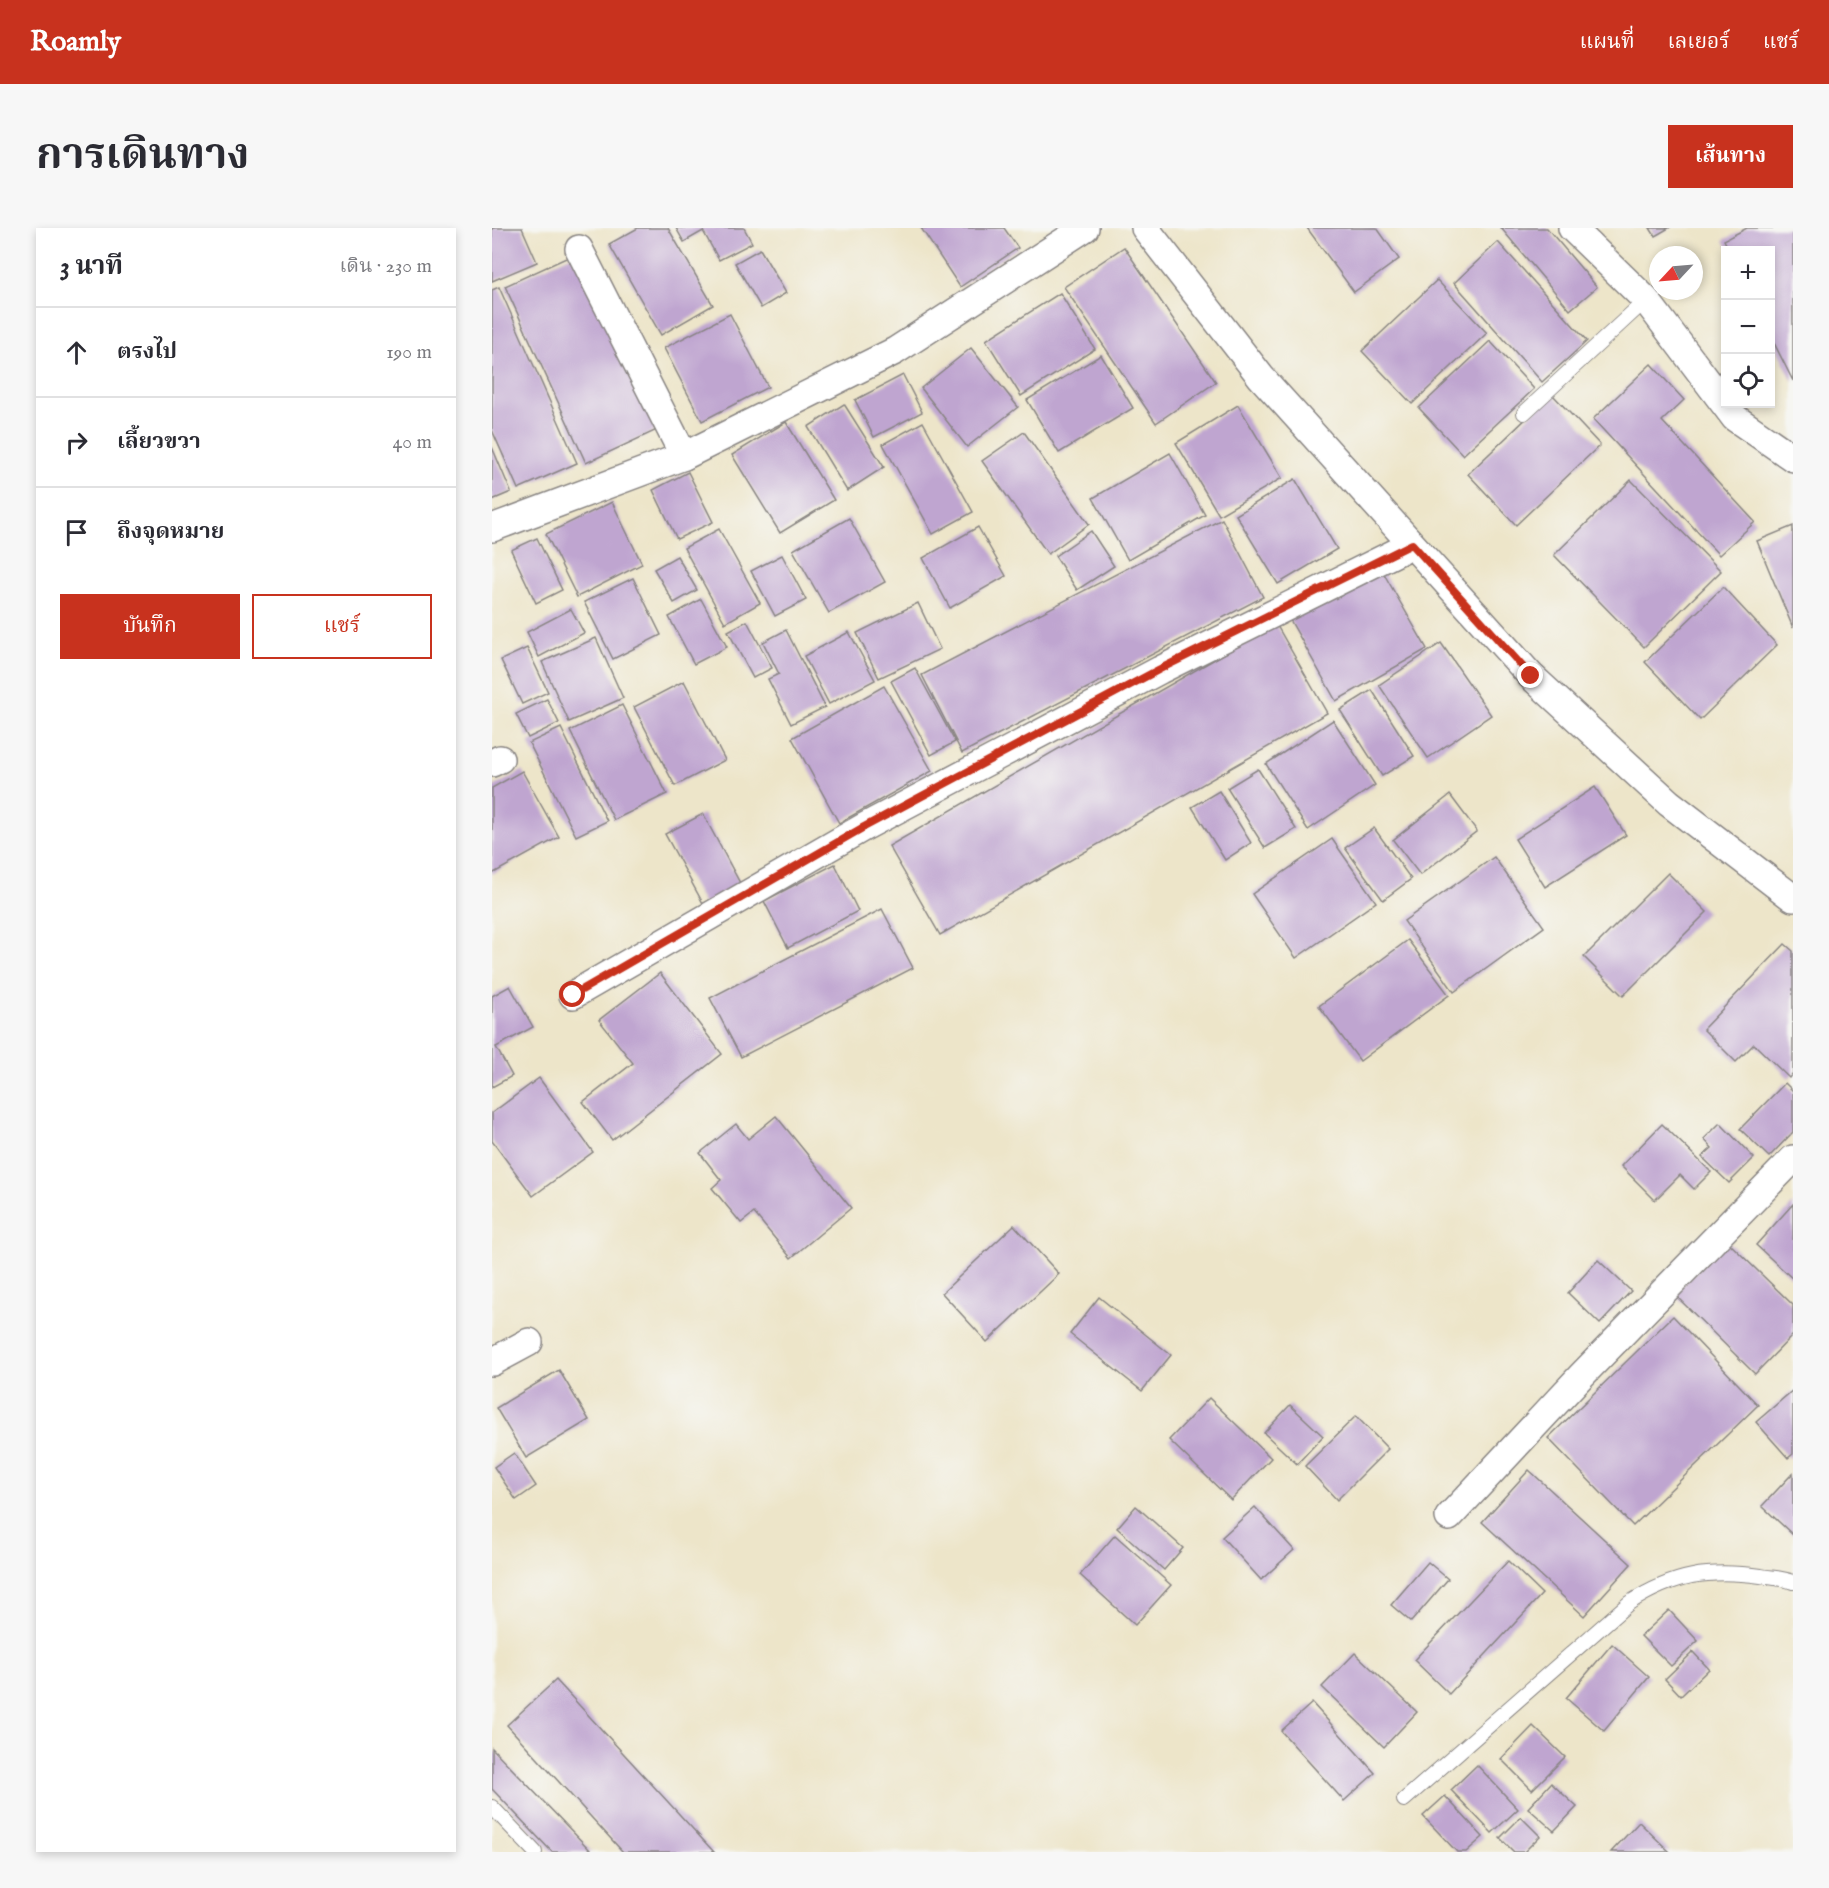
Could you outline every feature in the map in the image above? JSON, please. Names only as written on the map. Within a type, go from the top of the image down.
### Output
[{"type":"street","points":[[492,528],[684,456],[895,351],[1084,228]]},
{"type":"street","points":[[1145,228],[1261,377],[1531,676],[1670,803],[1793,898]]},
{"type":"street","points":[[1572,228],[1646,300],[1735,418],[1793,458]]},
{"type":"street","points":[[579,249],[684,456]]},
{"type":"street","points":[[573,995],[864,827],[1160,669],[1412,544]]},
{"type":"street","points":[[1449,1517],[1581,1376],[1793,1159]]},
{"type":"street","points":[[492,1362],[529,1342]]},
{"type":"lane","points":[[1524,413],[1646,300]]},
{"type":"lane","points":[[1404,1800],[1629,1603],[1651,1588],[1692,1575],[1730,1572],[1793,1582]]},
{"type":"lane","points":[[492,1807],[534,1852]]},
{"type":"building","points":[[492,228],[522,228],[537,262],[492,281]]},
{"type":"building","points":[[638,228],[668,228],[713,305],[661,335],[609,244]]},
{"type":"building","points":[[676,228],[744,228],[752,243],[719,260],[703,231],[684,242]]},
{"type":"building","points":[[921,228],[1004,228],[1018,248],[960,287]]},
{"type":"building","points":[[1307,228],[1377,228],[1399,259],[1354,292]]},
{"type":"building","points":[[1501,228],[1547,228],[1597,287],[1570,310]]},
{"type":"building","points":[[1650,228],[1669,228],[1655,236]]},
{"type":"building","points":[[1747,228],[1793,228],[1793,381],[1775,345],[1775,246],[1727,246],[1724,240]]},
{"type":"building","points":[[1498,242],[1587,341],[1542,382],[1454,283]]},
{"type":"building","points":[[1124,247],[1216,382],[1156,423],[1064,287]]},
{"type":"building","points":[[760,249],[786,293],[761,308],[735,263]]},
{"type":"building","points":[[577,253],[657,430],[586,463],[505,286]]},
{"type":"building","points":[[1437,280],[1487,333],[1412,404],[1362,351]]},
{"type":"building","points":[[499,287],[577,463],[518,489],[492,430],[492,290]]},
{"type":"building","points":[[1060,293],[1095,349],[1021,396],[986,340]]},
{"type":"building","points":[[730,314],[768,387],[702,421],[664,348]]},
{"type":"building","points":[[1490,341],[1534,389],[1463,455],[1419,408]]},
{"type":"building","points":[[971,348],[1018,407],[967,447],[921,388]]},
{"type":"building","points":[[1101,355],[1133,408],[1059,453],[1027,400]]},
{"type":"building","points":[[1651,364],[1684,400],[1662,421],[1755,522],[1719,555],[1593,419]]},
{"type":"building","points":[[903,375],[922,412],[874,437],[855,400]]},
{"type":"building","points":[[1552,394],[1600,445],[1516,525],[1468,474]]},
{"type":"building","points":[[844,404],[884,467],[847,491],[808,427]]},
{"type":"building","points":[[1238,405],[1282,478],[1219,515],[1176,443]]},
{"type":"building","points":[[786,422],[834,500],[780,533],[732,455]]},
{"type":"building","points":[[923,422],[973,512],[933,534],[883,444]]},
{"type":"building","points":[[1024,432],[1089,524],[1048,554],[982,461]]},
{"type":"building","points":[[492,447],[511,492],[492,500]]},
{"type":"building","points":[[1170,453],[1205,515],[1128,560],[1093,498]]},
{"type":"building","points":[[688,472],[713,522],[677,539],[653,490]]},
{"type":"building","points":[[1295,479],[1337,549],[1278,584],[1236,515]]},
{"type":"building","points":[[1631,480],[1721,571],[1644,647],[1554,555]]},
{"type":"building","points":[[612,502],[642,564],[577,597],[546,534]]},
{"type":"building","points":[[849,518],[885,582],[829,613],[793,550]]},
{"type":"building","points":[[1222,519],[1263,597],[962,753],[922,675]]},
{"type":"building","points":[[1793,526],[1793,628],[1757,541]]},
{"type":"building","points":[[978,527],[1006,576],[950,608],[923,558]]},
{"type":"building","points":[[719,529],[760,603],[725,623],[684,548]]},
{"type":"building","points":[[1091,531],[1114,566],[1077,590],[1055,556]]},
{"type":"building","points":[[537,538],[562,590],[536,603],[511,550]]},
{"type":"building","points":[[782,555],[806,600],[775,616],[751,571]]},
{"type":"building","points":[[677,556],[697,590],[674,603],[654,569]]},
{"type":"building","points":[[1380,567],[1427,649],[1336,701],[1289,618]]},
{"type":"building","points":[[633,578],[661,635],[613,659],[584,602]]},
{"type":"building","points":[[1723,587],[1777,645],[1700,720],[1645,662]]},
{"type":"building","points":[[701,599],[727,647],[694,664],[669,617]]},
{"type":"building","points":[[918,603],[940,649],[879,678],[857,633]]},
{"type":"building","points":[[571,609],[584,633],[539,657],[527,632]]},
{"type":"building","points":[[747,621],[772,668],[753,678],[728,631]]},
{"type":"building","points":[[1276,624],[1327,713],[940,935],[889,846]]},
{"type":"building","points":[[786,630],[825,707],[791,724],[768,679],[779,674],[763,642]]},
{"type":"building","points":[[849,632],[875,680],[829,704],[804,656]]},
{"type":"building","points":[[596,638],[623,698],[569,722],[542,662]]},
{"type":"building","points":[[1441,643],[1491,715],[1428,758],[1379,685]]},
{"type":"building","points":[[527,648],[548,692],[522,704],[501,660]]},
{"type":"building","points":[[915,668],[955,742],[931,755],[891,681]]},
{"type":"building","points":[[684,681],[725,760],[675,786],[634,707]]},
{"type":"building","points":[[884,686],[932,771],[839,823],[792,738]]},
{"type":"building","points":[[1372,690],[1414,756],[1382,776],[1340,710]]},
{"type":"building","points":[[547,699],[559,723],[528,738],[516,714]]},
{"type":"building","points":[[622,705],[667,794],[614,820],[570,731]]},
{"type":"building","points":[[1333,720],[1375,785],[1308,830],[1266,764]]},
{"type":"building","points":[[561,728],[607,821],[576,836],[529,743]]},
{"type":"building","points":[[1258,769],[1296,829],[1265,848],[1227,788]]},
{"type":"building","points":[[522,771],[559,837],[492,874],[492,788]]},
{"type":"building","points":[[1595,787],[1626,835],[1545,887],[1515,839]]},
{"type":"building","points":[[1219,791],[1251,843],[1225,860],[1192,807]]},
{"type":"building","points":[[1450,795],[1477,831],[1420,875],[1393,840]]},
{"type":"building","points":[[703,814],[741,885],[704,905],[665,834]]},
{"type":"building","points":[[1374,828],[1411,879],[1383,900],[1345,848]]},
{"type":"building","points":[[1332,839],[1376,902],[1296,958],[1252,894]]},
{"type":"building","points":[[1494,857],[1544,927],[1454,992],[1404,921]]},
{"type":"building","points":[[835,864],[858,911],[788,948],[764,901]]},
{"type":"building","points":[[1668,873],[1707,912],[1623,996],[1584,957]]},
{"type":"building","points":[[882,909],[913,968],[741,1057],[710,998]]},
{"type":"building","points":[[1408,940],[1449,995],[1360,1061],[1319,1006]]},
{"type":"building","points":[[1785,944],[1793,951],[1793,1073],[1789,1078],[1754,1044],[1736,1062],[1703,1029]]},
{"type":"building","points":[[660,973],[722,1054],[612,1140],[583,1102],[633,1063],[599,1020]]},
{"type":"building","points":[[510,986],[533,1027],[496,1047],[512,1076],[492,1087],[492,996]]},
{"type":"building","points":[[539,1078],[593,1152],[533,1196],[492,1141],[492,1113]]},
{"type":"building","points":[[1785,1083],[1793,1091],[1793,1132],[1769,1157],[1740,1129]]},
{"type":"building","points":[[776,1116],[851,1208],[791,1258],[754,1213],[741,1223],[712,1188],[721,1180],[700,1153],[736,1124],[748,1139]]},
{"type":"building","points":[[1720,1123],[1754,1158],[1729,1183],[1702,1157],[1712,1148],[1704,1139]]},
{"type":"building","points":[[1662,1124],[1711,1172],[1694,1189],[1680,1175],[1655,1200],[1621,1166]]},
{"type":"building","points":[[1793,1204],[1793,1279],[1756,1245]]},
{"type":"building","points":[[1014,1225],[1059,1274],[987,1342],[942,1293]]},
{"type":"building","points":[[1726,1240],[1793,1305],[1793,1335],[1755,1374],[1674,1294]]},
{"type":"building","points":[[1598,1260],[1631,1291],[1600,1324],[1568,1293]]},
{"type":"building","points":[[1099,1297],[1171,1355],[1142,1391],[1070,1334]]},
{"type":"building","points":[[1673,1316],[1758,1405],[1633,1526],[1548,1438]]},
{"type":"building","points":[[559,1370],[589,1420],[526,1458],[496,1408]]},
{"type":"building","points":[[1793,1390],[1793,1454],[1788,1458],[1756,1422]]},
{"type":"building","points":[[1209,1398],[1271,1458],[1231,1500],[1169,1440]]},
{"type":"building","points":[[1290,1405],[1323,1436],[1297,1464],[1264,1433]]},
{"type":"building","points":[[1356,1416],[1388,1449],[1337,1500],[1305,1466]]},
{"type":"building","points":[[514,1453],[536,1486],[516,1500],[494,1467]]},
{"type":"building","points":[[1529,1470],[1631,1564],[1584,1616],[1482,1522]]},
{"type":"building","points":[[1793,1473],[1793,1535],[1762,1506]]},
{"type":"building","points":[[1136,1506],[1183,1548],[1164,1570],[1117,1528]]},
{"type":"building","points":[[1255,1507],[1294,1550],[1261,1580],[1222,1537]]},
{"type":"building","points":[[1115,1535],[1171,1585],[1135,1625],[1080,1575]]},
{"type":"building","points":[[1508,1561],[1542,1594],[1449,1694],[1414,1660]]},
{"type":"building","points":[[1428,1562],[1448,1579],[1411,1622],[1391,1605]]},
{"type":"building","points":[[1669,1610],[1698,1641],[1671,1666],[1641,1636]]},
{"type":"building","points":[[1612,1644],[1649,1677],[1604,1731],[1566,1698]]},
{"type":"building","points":[[1693,1652],[1709,1669],[1681,1696],[1665,1679]]},
{"type":"building","points":[[1355,1653],[1417,1712],[1384,1747],[1322,1687]]},
{"type":"building","points":[[556,1680],[714,1852],[623,1852],[507,1725]]},
{"type":"building","points":[[1312,1703],[1375,1773],[1344,1801],[1281,1731]]},
{"type":"building","points":[[1533,1726],[1565,1757],[1532,1790],[1501,1759]]},
{"type":"building","points":[[492,1748],[592,1852],[552,1852],[492,1789]]},
{"type":"building","points":[[1477,1765],[1518,1809],[1492,1833],[1451,1790]]},
{"type":"building","points":[[1551,1783],[1577,1807],[1554,1831],[1528,1808]]},
{"type":"building","points":[[1445,1796],[1483,1837],[1466,1852],[1457,1852],[1423,1816]]},
{"type":"building","points":[[1521,1817],[1540,1836],[1524,1852],[1514,1852],[1500,1838]]},
{"type":"building","points":[[1639,1822],[1670,1852],[1611,1852]]},
{"type":"route","points":[[573,995],[864,827],[1160,669],[1412,544],[1531,676]]}]
